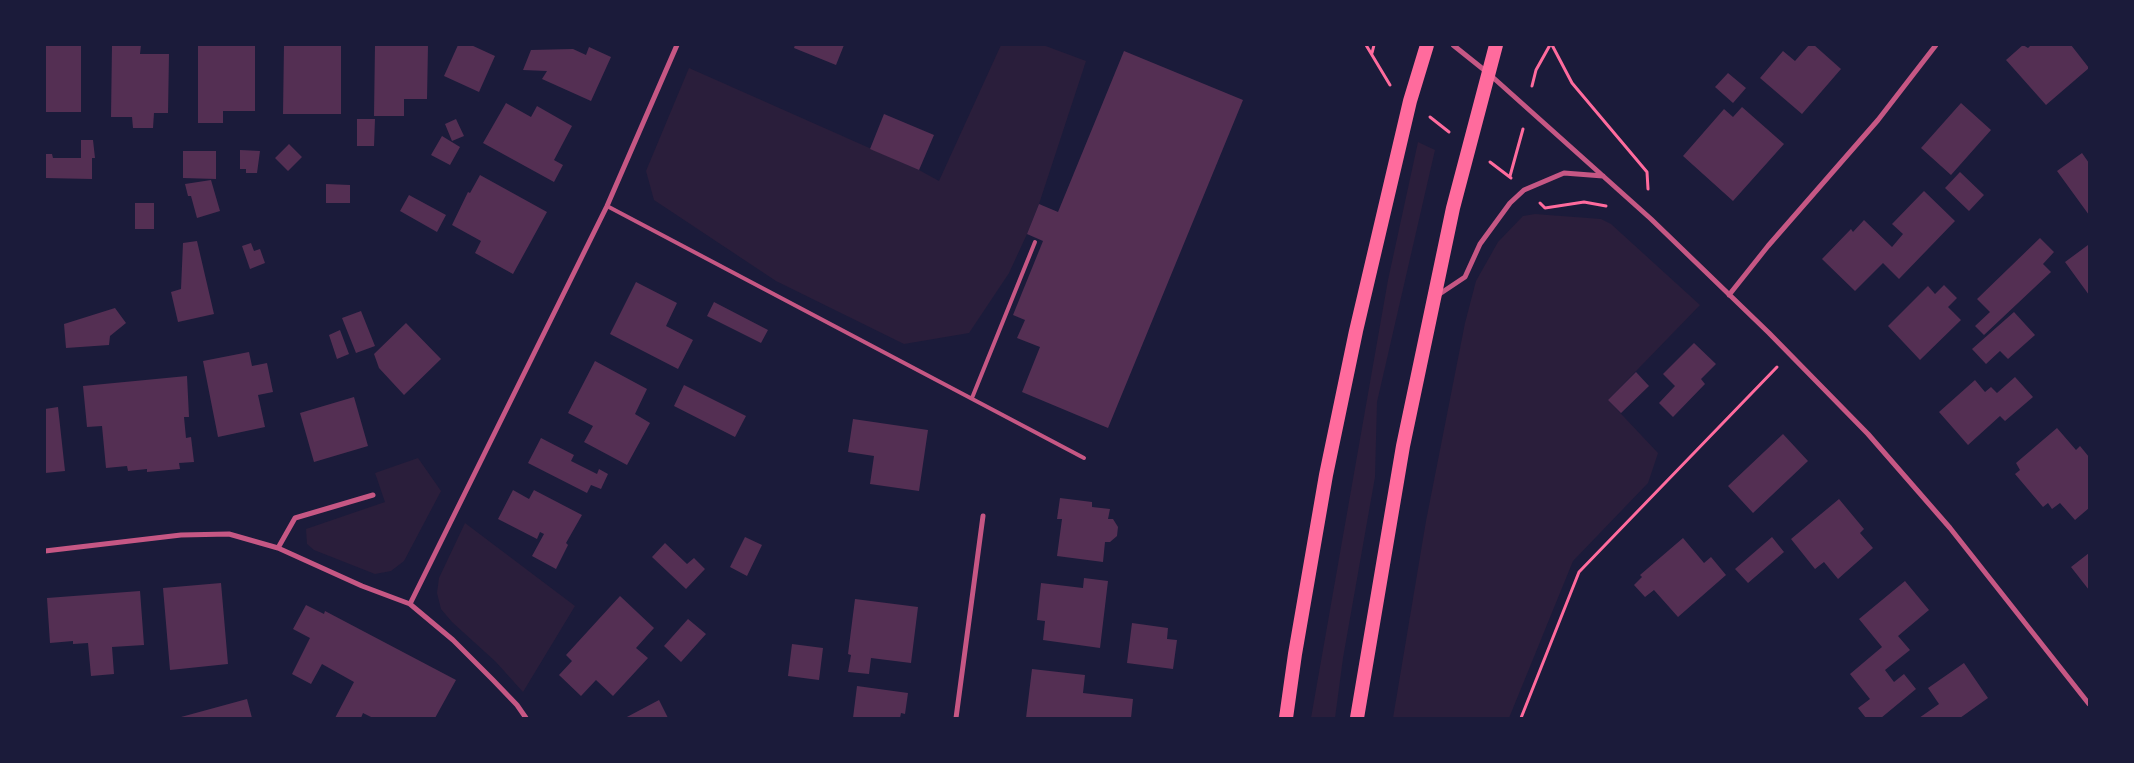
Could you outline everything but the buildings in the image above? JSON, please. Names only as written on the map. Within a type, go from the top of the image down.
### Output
[{"type":"highway","points":[[1286,718],[1295,654],[1326,475],[1356,331],[1410,101],[1427,45]]},
{"type":"highway","points":[[1357,718],[1402,456],[1435,296],[1469,147],[1496,45]]},
{"type":"street","points":[[410,604],[607,206],[677,45]]},
{"type":"street","points":[[1453,45],[1488,73],[1651,219],[1868,434],[1950,528],[2089,704]]},
{"type":"street","points":[[1729,295],[1768,246],[1878,120],[1936,45]]},
{"type":"street","points":[[1435,296],[1465,277],[1480,244],[1510,203],[1524,190],[1564,173],[1603,176]]},
{"type":"street","points":[[278,548],[295,518],[372,495]]},
{"type":"street","points":[[956,718],[982,516]]},
{"type":"street","points":[[45,551],[181,535],[229,534],[278,548],[362,586],[410,604],[452,640],[493,680],[517,705],[526,718]]},
{"type":"lane","points":[[607,206],[1084,458]]},
{"type":"lane","points":[[972,398],[1035,242]]},
{"type":"path","points":[[1366,45],[1388,83],[1545,208],[1584,202],[1651,219],[1647,172],[1572,83],[1552,45]]},
{"type":"path","points":[[1372,53],[1374,45]]},
{"type":"path","points":[[1520,718],[1579,572],[1789,354]]},
{"type":"shaded area","points":[[1001,45],[1043,45],[1086,61],[1039,204],[1027,234],[1009,273],[969,333],[904,344],[776,281],[654,200],[646,171],[689,68],[919,170],[939,181]]},
{"type":"shaded area","points":[[1418,142],[1435,150],[1377,402],[1375,477],[1343,658],[1335,718],[1311,718],[1388,280]]},
{"type":"shaded area","points":[[1535,214],[1601,219],[1611,224],[1700,305],[1608,400],[1658,453],[1648,483],[1573,561],[1509,718],[1393,718],[1426,521],[1465,323],[1476,281],[1498,242],[1523,216]]},
{"type":"shaded area","points":[[418,458],[441,491],[404,561],[391,571],[375,574],[314,550],[307,544],[306,529],[385,502],[375,473]]},
{"type":"shaded area","points":[[465,523],[575,606],[523,692],[496,662],[452,622],[441,609],[437,593],[439,578]]}]
